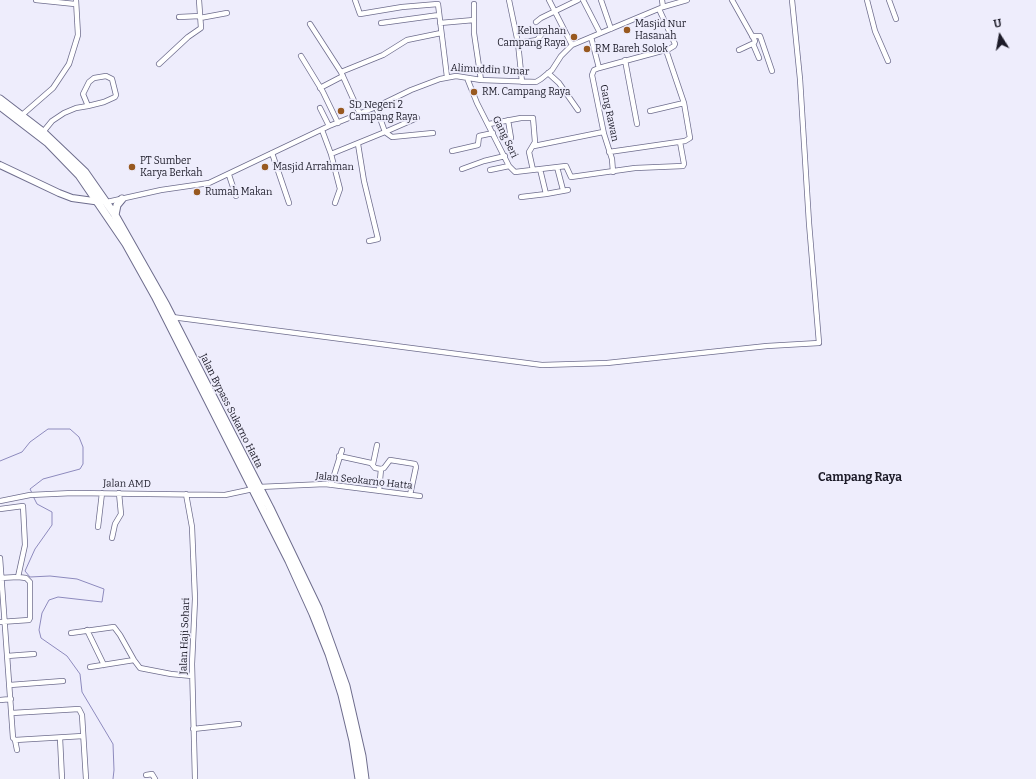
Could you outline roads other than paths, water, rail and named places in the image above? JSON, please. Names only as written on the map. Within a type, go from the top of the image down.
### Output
[{"type":"highway","name":"Jalan Bypass Sukarno Hatta","points":[[0,99],[43,132],[82,173],[126,244],[227,432]]},
{"type":"highway","name":"Jalan Bypass Sukarno Hatta","points":[[0,106],[82,173]]},
{"type":"highway","name":"Jalan Bypass Sukarno Hatta","points":[[92,188],[107,202],[172,317],[234,446],[296,559],[318,608],[334,649],[349,699],[365,779]]},
{"type":"highway","points":[[115,215],[117,205],[122,199]]},
{"type":"highway","name":"Jalan Bypass Sukarno Hatta","points":[[256,488],[303,591],[329,654],[342,695],[359,779]]},
{"type":"main road","name":"Alimuddin Umar","points":[[0,165],[72,198],[107,202]]},
{"type":"street","points":[[22,115],[53,88],[69,64],[78,35],[76,2],[36,0]]},
{"type":"street","points":[[159,64],[188,36],[200,28],[199,0]]},
{"type":"street","points":[[356,0],[360,14],[420,2],[438,4],[448,77]]},
{"type":"street","points":[[509,0],[518,43],[522,82]]},
{"type":"street","points":[[549,0],[572,45]]},
{"type":"street","points":[[536,22],[541,18],[578,0]]},
{"type":"street","points":[[583,0],[600,33]]},
{"type":"street","points":[[601,0],[611,30]]},
{"type":"street","points":[[598,68],[666,50],[675,44],[661,8],[662,0]]},
{"type":"street","name":"Alimuddin Umar","points":[[107,202],[204,184],[229,175],[329,126],[376,107],[420,86],[448,77],[536,82],[552,70],[561,56],[572,45],[684,0]]},
{"type":"street","points":[[732,0],[752,36],[758,58]]},
{"type":"street","points":[[172,317],[542,365],[607,363],[768,346],[819,343],[809,223],[800,79],[792,0]]},
{"type":"street","points":[[867,0],[875,31],[888,61]]},
{"type":"street","points":[[889,0],[896,18]]},
{"type":"street","points":[[474,4],[474,20],[481,80]]},
{"type":"street","points":[[180,17],[200,17],[227,13]]},
{"type":"street","points":[[381,23],[439,15]]},
{"type":"street","points":[[440,23],[474,20]]},
{"type":"street","points":[[310,24],[342,74],[360,114]]},
{"type":"street","points":[[518,43],[537,40],[544,31]]},
{"type":"street","points":[[320,88],[342,74],[383,55],[407,40],[441,33]]},
{"type":"street","points":[[752,36],[760,36],[772,71]]},
{"type":"street","name":"Gang Rawan","points":[[591,37],[598,68],[594,70],[592,74],[603,132],[610,152],[613,172]]},
{"type":"street","points":[[739,50],[753,44]]},
{"type":"street","points":[[610,152],[687,141],[690,137],[684,103],[666,50]]},
{"type":"street","points":[[301,56],[338,122]]},
{"type":"street","points":[[625,60],[637,124]]},
{"type":"street","points":[[548,73],[559,83],[578,110]]},
{"type":"street","points":[[43,132],[58,116],[76,108],[88,106],[104,102],[115,97],[116,94],[112,79],[106,76],[94,78],[89,82],[83,94],[88,106]]},
{"type":"street","name":"Gang Seri","points":[[467,78],[509,166],[515,172],[557,167]]},
{"type":"street","points":[[650,111],[684,103]]},
{"type":"street","points":[[376,107],[386,132],[395,137],[433,133]]},
{"type":"street","points":[[320,108],[329,126]]},
{"type":"street","points":[[489,124],[529,117],[533,118],[535,142],[534,146],[529,152],[533,170]]},
{"type":"street","points":[[331,154],[358,144],[417,118]]},
{"type":"street","points":[[508,120],[511,138]]},
{"type":"street","points":[[322,130],[331,154],[340,189],[335,203]]},
{"type":"street","points":[[534,146],[603,132]]},
{"type":"street","points":[[452,151],[478,145],[480,136],[493,133]]},
{"type":"street","points":[[521,197],[566,190],[557,167],[567,167],[571,177],[653,167],[683,166],[684,164],[680,142]]},
{"type":"street","points":[[358,144],[364,181],[378,239],[369,241]]},
{"type":"street","points":[[272,153],[289,203]]},
{"type":"street","points":[[462,169],[484,161],[505,156]]},
{"type":"street","points":[[490,170],[509,166]]},
{"type":"street","points":[[540,169],[546,194]]},
{"type":"street","points":[[229,175],[236,196]]},
{"type":"street","points":[[373,464],[377,445]]},
{"type":"street","points":[[331,485],[342,450]]},
{"type":"street","points":[[339,456],[373,464],[375,468],[381,469],[384,468],[390,460],[415,464],[416,467],[410,495]]},
{"type":"street","points":[[379,491],[381,469]]},
{"type":"street","name":"Jalan Seokarno Hatta","points":[[256,488],[331,485],[420,496]]},
{"type":"street","name":"Jalan AMD","points":[[0,501],[37,495],[102,493],[225,495],[256,488]]},
{"type":"street","points":[[98,527],[102,493]]},
{"type":"street","points":[[112,538],[115,524],[120,516],[119,493]]},
{"type":"street","name":"Jalan Haji Sohari","points":[[186,494],[192,527],[195,599],[192,676],[195,779]]},
{"type":"street","points":[[0,509],[21,505],[23,507],[25,545],[18,577]]},
{"type":"street","points":[[0,558],[2,627],[7,656],[14,738],[17,750]]},
{"type":"street","points":[[1,578],[26,578],[30,582],[29,620],[2,621]]},
{"type":"street","points":[[71,633],[114,627],[140,668],[171,674],[192,676]]},
{"type":"street","points":[[87,630],[104,665]]},
{"type":"street","points":[[7,656],[34,654]]},
{"type":"street","points":[[90,667],[134,660]]},
{"type":"street","points":[[10,685],[63,681]]},
{"type":"street","points":[[0,700],[10,699]]},
{"type":"street","points":[[12,713],[77,709],[80,711],[82,715],[86,779]]},
{"type":"street","points":[[193,729],[239,724]]},
{"type":"street","points":[[15,740],[83,736]]},
{"type":"street","points":[[60,738],[62,779]]},
{"type":"street","points":[[146,775],[152,774],[155,779]]},
{"type":"waterway","points":[[0,461],[22,452],[30,442],[48,429],[70,429],[79,437],[83,447],[83,464],[80,469],[43,479],[30,489],[32,493]]},
{"type":"waterway","points":[[33,496],[37,504],[52,512],[52,525],[35,549],[25,571],[30,577],[50,576],[77,579],[104,589],[102,602],[58,597],[49,600],[42,613],[39,630],[41,638],[67,656],[80,674],[82,692],[113,744],[113,779]]},
{"type":"place","name":"Masjid Nur Hasanah","points":[[627,30]]},
{"type":"place","name":"Kelurahan Campang Raya","points":[[574,37]]},
{"type":"place","name":"RM Bareh Solok","points":[[587,49]]},
{"type":"place","name":"RM. Campang Raya","points":[[474,92]]},
{"type":"place","name":"SD Negeri 2 Campang Raya","points":[[341,111]]},
{"type":"place","name":"PT Sumber Karya Berkah","points":[[132,167]]},
{"type":"place","name":"Masjid Arrahman","points":[[265,167]]},
{"type":"place","name":"Rumah Makan","points":[[197,192]]},
{"type":"district","name":"Campang Raya","points":[[860,478]]}]
